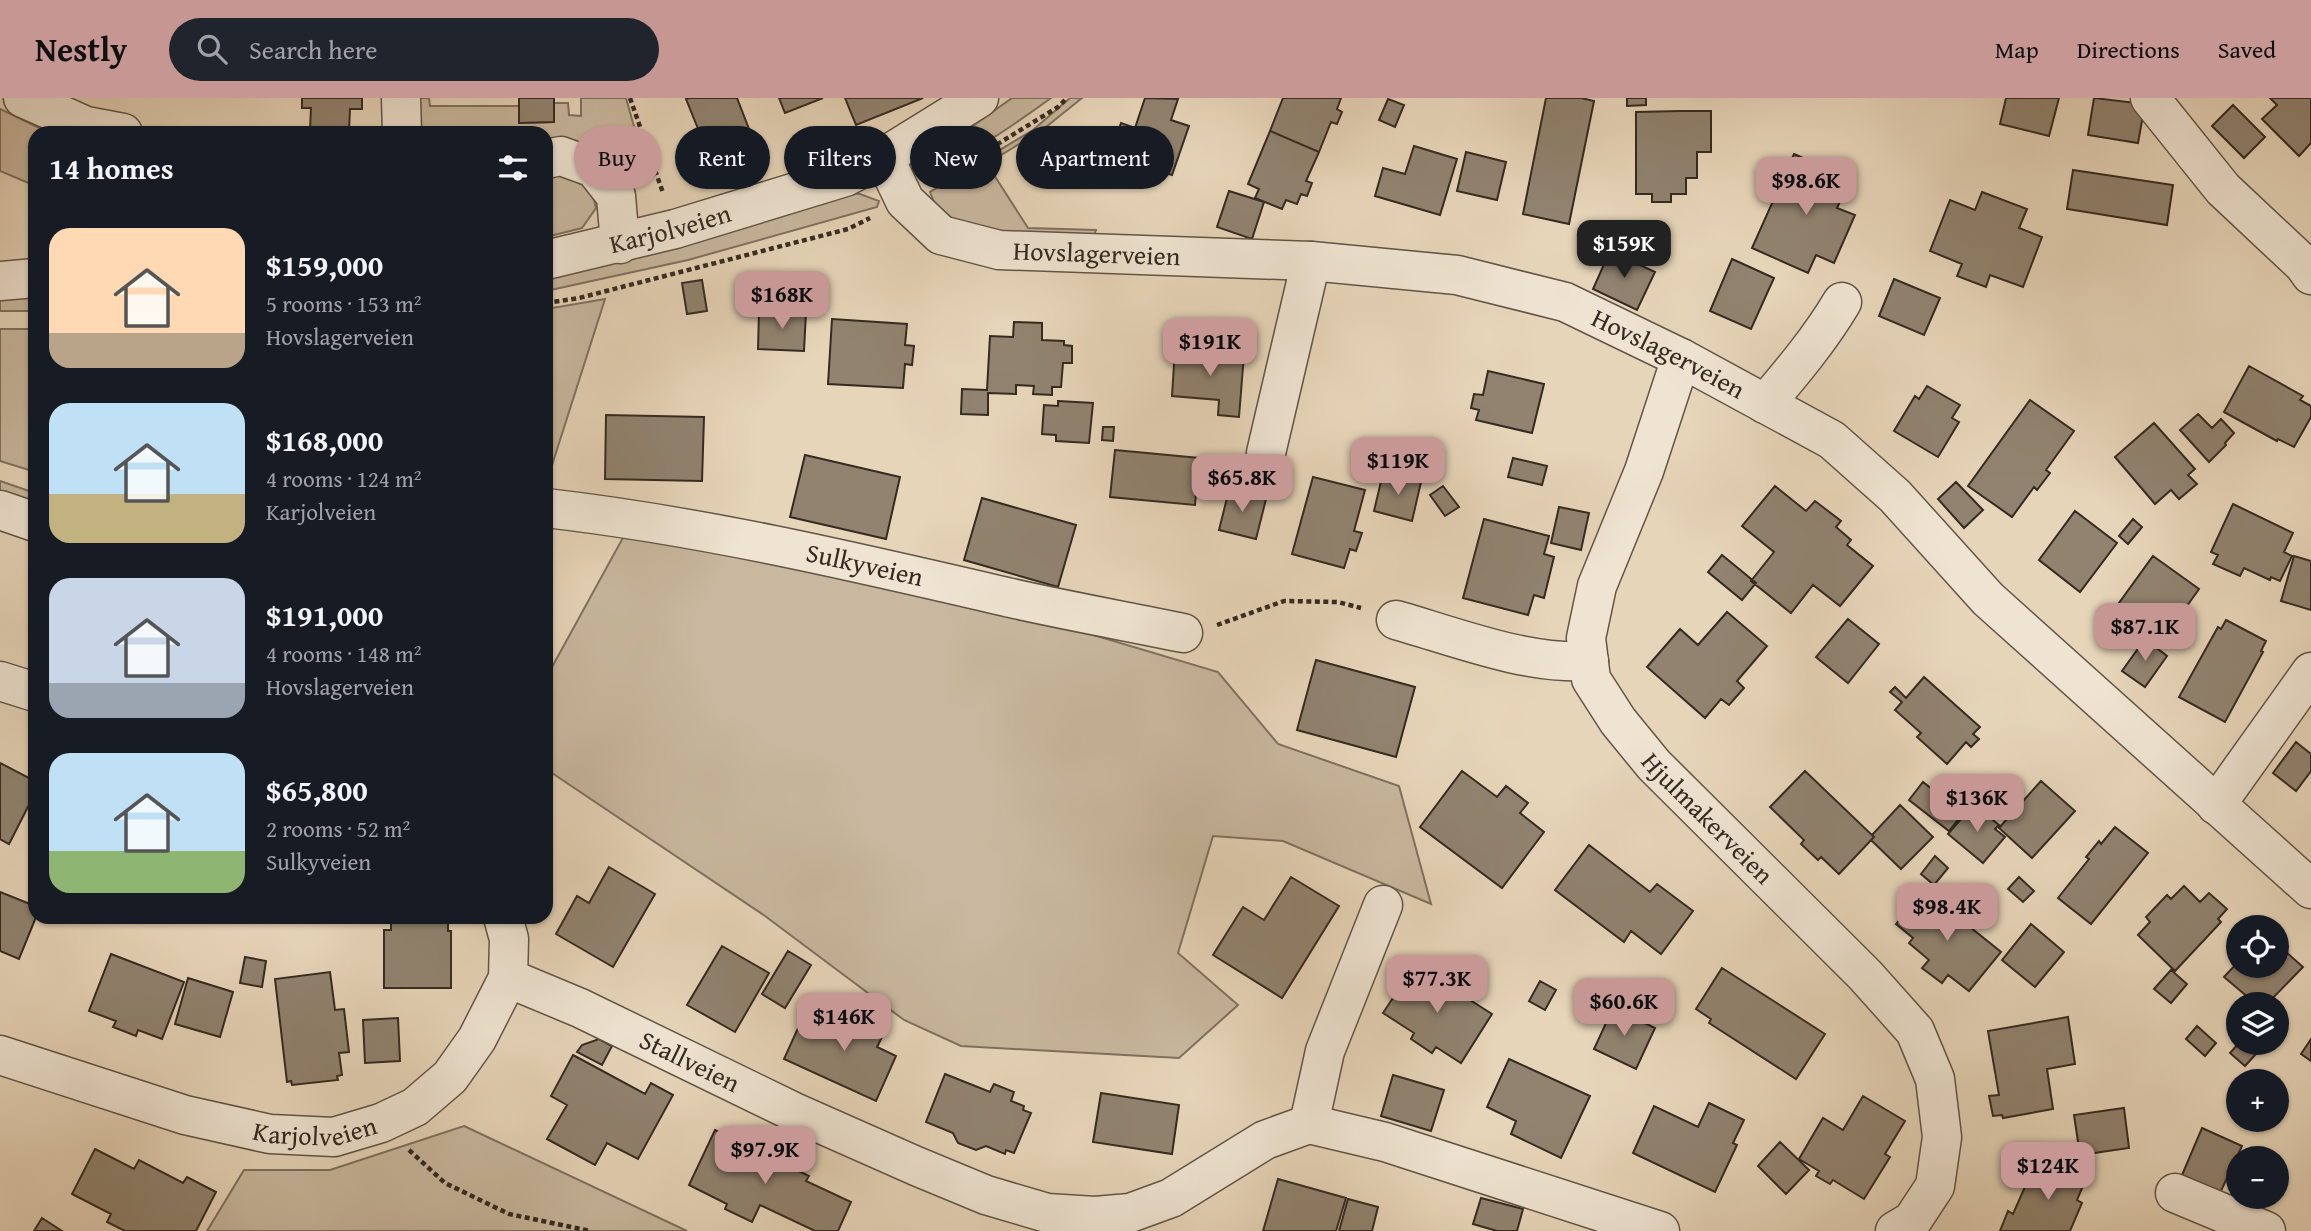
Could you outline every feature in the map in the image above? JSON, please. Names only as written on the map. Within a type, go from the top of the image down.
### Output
[{"type":"street","points":[[23,98],[86,126]]},
{"type":"street","points":[[401,98],[402,126]]},
{"type":"street","name":"Karjolveien","points":[[896,150],[979,98]]},
{"type":"street","points":[[2150,98],[2223,189],[2304,265],[2311,275]]},
{"type":"street","points":[[553,158],[561,156],[594,168],[616,197],[620,244]]},
{"type":"street","name":"Hovslagerveien","points":[[896,182],[905,201],[941,236],[999,250],[1311,261],[1457,275],[1565,302],[1681,358],[1832,440],[1895,496],[1988,600],[2311,889]]},
{"type":"street","name":"Karjolveien","points":[[553,258],[675,229],[806,189]]},
{"type":"street","points":[[1266,453],[1311,261]]},
{"type":"street","points":[[0,281],[28,279]]},
{"type":"street","points":[[1765,404],[1821,335],[1842,302]]},
{"type":"street","name":"Hjulmakerveien","points":[[1681,358],[1644,471],[1597,586],[1586,638],[1591,679],[1618,721],[1654,765],[1865,975],[1915,1031],[1935,1079],[1941,1137],[1934,1186],[1912,1221],[1895,1231]]},
{"type":"street","name":"Sulkyveien","points":[[553,509],[693,528],[1183,633]]},
{"type":"street","points":[[0,510],[28,520]]},
{"type":"street","points":[[1396,620],[1535,659],[1564,663],[1589,661]]},
{"type":"street","points":[[2216,805],[2311,672]]},
{"type":"street","points":[[0,681],[28,690]]},
{"type":"street","points":[[1382,905],[1325,1051],[1309,1124],[1385,1142],[1660,1231]]},
{"type":"street","name":"Karjolveien","points":[[0,1055],[185,1115],[270,1134],[334,1137],[381,1123],[415,1107],[450,1077],[477,1039],[508,978],[509,939],[505,924]]},
{"type":"street","name":"Stallveien","points":[[508,978],[580,1008],[794,1112],[986,1195],[1048,1213],[1095,1216],[1130,1213],[1171,1198],[1265,1140],[1309,1124]]},
{"type":"street","points":[[2175,1193],[2266,1231]]},
{"type":"path","points":[[630,98],[675,229]]},
{"type":"path","points":[[1183,633],[1284,601],[1338,602],[1396,620]]},
{"type":"path","points":[[381,1123],[445,1184],[509,1214],[590,1231]]},
{"type":"shaded area","points":[[416,98],[429,98],[430,106],[519,106],[519,123],[553,122],[554,103],[568,103],[569,115],[581,116],[581,98],[626,98],[634,126],[574,126],[574,155],[553,145],[553,126],[411,126]]},
{"type":"shaded area","points":[[1012,98],[1051,98],[1002,132],[1002,126],[973,126]]},
{"type":"shaded area","points":[[1070,98],[1082,98],[1047,126],[1038,126]]},
{"type":"shaded area","points":[[0,109],[35,126],[28,126],[28,183],[0,171]]},
{"type":"shaded area","points":[[1016,140],[1016,146],[1002,155],[1002,149]]},
{"type":"shaded area","points":[[558,172],[574,180],[574,189],[591,189],[596,208],[582,228],[553,235],[553,173]]},
{"type":"shaded area","points":[[1002,187],[1028,228],[1096,230],[1094,235],[989,229],[950,217],[937,207],[930,192],[935,189]]},
{"type":"shaded area","points":[[845,193],[860,194],[879,201],[877,207],[688,260],[553,289],[553,271]]},
{"type":"shaded area","points":[[28,293],[28,311],[0,311],[0,295]]},
{"type":"shaded area","points":[[605,299],[553,462],[553,308]]},
{"type":"shaded area","points":[[0,329],[28,329],[28,470],[0,461]]},
{"type":"shaded area","points":[[0,481],[28,491],[28,505],[0,495]]},
{"type":"shaded area","points":[[625,534],[709,541],[1080,631],[1218,672],[1278,744],[1399,786],[1431,904],[1283,841],[1213,836],[1178,953],[1238,1005],[1179,1058],[961,1046],[904,1020],[765,916],[553,774],[553,665]]},
{"type":"shaded area","points":[[464,1126],[687,1231],[207,1231],[244,1170],[330,1170]]},
{"type":"building","points":[[302,98],[362,98],[362,109],[350,109],[349,126],[310,126],[311,108],[302,108]]},
{"type":"building","points":[[519,98],[554,98],[554,122],[519,123]]},
{"type":"building","points":[[737,98],[748,126],[697,126],[686,99]]},
{"type":"building","points":[[779,98],[823,98],[785,113]]},
{"type":"building","points":[[845,98],[923,98],[856,125]]},
{"type":"building","points":[[1145,98],[1178,99],[1171,120],[1189,126],[1174,169],[1174,126],[1136,126]]},
{"type":"building","points":[[1283,98],[1341,98],[1337,109],[1342,112],[1337,124],[1331,122],[1319,152],[1270,131]]},
{"type":"building","points":[[1546,98],[1581,98],[1594,101],[1569,224],[1523,214]]},
{"type":"building","points":[[1627,98],[1646,98],[1646,105],[1627,106]]},
{"type":"building","points":[[2006,98],[2059,98],[2049,136],[2000,124]]},
{"type":"building","points":[[2094,98],[2145,104],[2138,143],[2088,135]]},
{"type":"building","points":[[2270,98],[2311,98],[2311,143],[2299,156],[2262,119],[2277,105]]},
{"type":"building","points":[[1388,99],[1404,105],[1395,127],[1379,120]]},
{"type":"building","points":[[2233,105],[2265,137],[2244,158],[2212,126]]},
{"type":"building","points":[[1711,111],[1711,152],[1697,152],[1697,178],[1686,178],[1686,194],[1671,194],[1671,202],[1652,202],[1652,194],[1636,194],[1636,112]]},
{"type":"building","points":[[1270,131],[1319,152],[1306,181],[1312,183],[1307,196],[1301,194],[1297,204],[1286,200],[1282,209],[1255,198],[1259,189],[1248,184]]},
{"type":"building","points":[[1414,146],[1457,159],[1440,215],[1375,196],[1383,168],[1405,174]]},
{"type":"building","points":[[1466,152],[1506,162],[1497,200],[1457,191]]},
{"type":"building","points":[[1794,154],[1850,179],[1837,208],[1855,215],[1834,263],[1816,255],[1808,273],[1752,248]]},
{"type":"building","points":[[2073,170],[2173,185],[2167,225],[2067,209]]},
{"type":"building","points":[[1229,191],[1264,202],[1252,239],[1217,227]]},
{"type":"building","points":[[1982,192],[2027,209],[2019,228],[2042,237],[2023,287],[1990,275],[1986,287],[1957,276],[1962,264],[1930,251],[1950,200],[1975,210]]},
{"type":"building","points":[[1610,251],[1655,272],[1637,310],[1593,289]]},
{"type":"building","points":[[1732,259],[1774,278],[1751,329],[1710,311]]},
{"type":"building","points":[[1894,279],[1940,298],[1924,335],[1879,316]]},
{"type":"building","points":[[702,280],[707,311],[687,314],[682,283]]},
{"type":"building","points":[[759,311],[806,312],[804,351],[758,349]]},
{"type":"building","points":[[832,319],[907,324],[905,345],[914,346],[912,365],[905,364],[903,388],[828,384]]},
{"type":"building","points":[[1014,322],[1042,323],[1042,340],[1064,341],[1064,345],[1072,346],[1072,363],[1063,363],[1061,387],[1052,387],[1052,395],[1033,394],[1034,386],[1016,385],[1016,394],[988,393],[988,415],[961,414],[962,389],[987,390],[990,336],[1013,337]]},
{"type":"building","points":[[1175,349],[1244,354],[1239,417],[1218,415],[1219,400],[1172,396]]},
{"type":"building","points":[[2249,366],[2303,396],[2300,400],[2311,406],[2311,417],[2294,447],[2278,439],[2277,441],[2224,412]]},
{"type":"building","points":[[1488,371],[1544,384],[1532,433],[1476,420],[1479,410],[1471,408],[1474,394],[1483,395]]},
{"type":"building","points":[[1927,386],[1960,405],[1952,418],[1959,422],[1938,457],[1894,431],[1915,396],[1919,399]]},
{"type":"building","points":[[2030,400],[2074,431],[2046,470],[2050,473],[2037,490],[2034,487],[2012,517],[1968,486]]},
{"type":"building","points":[[1058,401],[1093,403],[1089,443],[1056,441],[1056,435],[1042,434],[1044,405],[1058,406]]},
{"type":"building","points":[[2198,414],[2212,428],[2221,419],[2234,433],[2209,462],[2180,430]]},
{"type":"building","points":[[606,415],[704,417],[702,481],[605,479]]},
{"type":"building","points":[[2154,423],[2195,469],[2188,475],[2197,484],[2179,499],[2171,490],[2155,504],[2115,457]]},
{"type":"building","points":[[1103,427],[1114,427],[1113,441],[1102,440]]},
{"type":"building","points":[[1115,450],[1199,458],[1195,505],[1110,497]]},
{"type":"building","points":[[805,455],[900,477],[886,539],[790,517]]},
{"type":"building","points":[[1513,458],[1547,466],[1542,485],[1508,477]]},
{"type":"building","points":[[1383,473],[1421,482],[1412,521],[1374,511]]},
{"type":"building","points":[[1313,477],[1365,490],[1354,531],[1362,533],[1356,551],[1350,549],[1344,568],[1292,554]]},
{"type":"building","points":[[1956,482],[1983,510],[1964,528],[1938,499]]},
{"type":"building","points":[[1443,486],[1459,507],[1445,516],[1430,495]]},
{"type":"building","points":[[1775,486],[1806,511],[1815,501],[1841,521],[1836,527],[1851,540],[1847,545],[1873,566],[1840,606],[1813,585],[1791,613],[1751,581],[1774,552],[1742,526]]},
{"type":"building","points":[[1229,490],[1266,499],[1256,539],[1219,530]]},
{"type":"building","points":[[982,498],[1076,525],[1058,587],[964,560]]},
{"type":"building","points":[[2233,504],[2293,533],[2284,552],[2292,556],[2280,581],[2271,577],[2270,580],[2244,568],[2240,576],[2213,564],[2218,555],[2211,552]]},
{"type":"building","points":[[1559,507],[1589,513],[1581,550],[1551,543]]},
{"type":"building","points":[[2075,511],[2117,543],[2080,592],[2039,560]]},
{"type":"building","points":[[1484,519],[1549,536],[1544,554],[1554,557],[1544,598],[1534,595],[1528,615],[1463,598]]},
{"type":"building","points":[[2133,519],[2142,527],[2128,544],[2119,536]]},
{"type":"building","points":[[1722,555],[1756,583],[1742,600],[1708,572]]},
{"type":"building","points":[[2153,556],[2199,589],[2157,648],[2145,639],[2140,646],[2118,630],[2124,623],[2111,614]]},
{"type":"building","points":[[2294,556],[2311,561],[2311,610],[2281,601]]},
{"type":"building","points":[[1727,612],[1767,646],[1737,681],[1744,688],[1729,705],[1721,699],[1705,718],[1647,667],[1680,629],[1698,645]]},
{"type":"building","points":[[1848,619],[1879,644],[1848,683],[1816,657]]},
{"type":"building","points":[[2226,620],[2266,641],[2261,651],[2263,652],[2225,722],[2179,697],[2218,627],[2221,629]]},
{"type":"building","points":[[2145,639],[2167,656],[2145,687],[2122,671]]},
{"type":"building","points":[[1316,660],[1415,687],[1396,757],[1297,730]]},
{"type":"building","points":[[1924,677],[1980,727],[1973,734],[1979,739],[1971,747],[1966,742],[1947,764],[1917,737],[1921,733],[1895,710],[1902,702],[1890,692],[1895,687],[1906,698]]},
{"type":"building","points":[[2296,742],[2311,754],[2311,771],[2296,791],[2273,773]]},
{"type":"building","points":[[0,763],[28,777],[28,807],[9,844],[0,839]]},
{"type":"building","points":[[1462,771],[1497,797],[1506,786],[1528,803],[1520,813],[1544,832],[1502,888],[1420,827]]},
{"type":"building","points":[[1805,771],[1874,837],[1839,874],[1821,857],[1818,860],[1801,844],[1804,840],[1770,807]]},
{"type":"building","points":[[1942,777],[1973,801],[1949,831],[1909,800],[1923,782],[1932,789]]},
{"type":"building","points":[[2041,781],[2075,811],[2032,858],[1999,828]]},
{"type":"building","points":[[1974,804],[1999,825],[1995,829],[2005,837],[1983,863],[1948,834]]},
{"type":"building","points":[[1900,805],[1933,837],[1901,869],[1871,840],[1874,837],[1872,835]]},
{"type":"building","points":[[2115,827],[2148,853],[2091,924],[2058,898],[2089,859],[2086,857]]},
{"type":"building","points":[[1589,845],[1650,892],[1657,884],[1693,911],[1661,954],[1631,931],[1624,942],[1555,890]]},
{"type":"building","points":[[1935,856],[1948,868],[1934,885],[1921,874]]},
{"type":"building","points":[[609,867],[655,894],[613,967],[556,934],[577,896],[589,903]]},
{"type":"building","points":[[1291,877],[1339,906],[1282,998],[1213,955],[1243,907],[1264,920]]},
{"type":"building","points":[[2019,877],[2034,891],[2023,902],[2008,889]]},
{"type":"building","points":[[2184,886],[2200,902],[2209,893],[2227,909],[2218,919],[2221,922],[2175,971],[2138,935],[2150,922],[2146,917],[2167,895],[2171,899]]},
{"type":"building","points":[[0,892],[28,903],[28,924],[33,924],[19,959],[0,951]]},
{"type":"building","points":[[1921,894],[1937,907],[1940,903],[2001,952],[1969,991],[1948,975],[1942,983],[1922,968],[1929,960],[1909,943],[1913,938],[1896,924]]},
{"type":"building","points":[[391,924],[448,924],[448,931],[451,931],[451,988],[384,988],[384,930],[391,930]]},
{"type":"building","points":[[2031,924],[2064,952],[2035,987],[2002,960]]},
{"type":"building","points":[[722,946],[769,973],[735,1032],[687,1005]]},
{"type":"building","points":[[788,951],[811,965],[785,1008],[762,994]]},
{"type":"building","points":[[111,954],[184,982],[162,1039],[138,1030],[136,1036],[113,1027],[116,1021],[89,1011]]},
{"type":"building","points":[[2289,955],[2303,967],[2279,992],[2242,992],[2224,977],[2226,975],[2226,978],[2289,978]]},
{"type":"building","points":[[245,957],[266,961],[262,987],[240,983]]},
{"type":"building","points":[[1415,965],[1492,1014],[1461,1063],[1436,1047],[1432,1053],[1411,1039],[1414,1033],[1383,1013]]},
{"type":"building","points":[[1722,968],[1825,1034],[1796,1079],[1709,1023],[1711,1019],[1696,1009]]},
{"type":"building","points":[[2171,970],[2187,984],[2171,1003],[2154,989]]},
{"type":"building","points":[[330,972],[335,1010],[344,1009],[349,1052],[339,1053],[342,1075],[337,1076],[338,1080],[292,1085],[291,1081],[287,1082],[275,979]]},
{"type":"building","points":[[188,978],[233,992],[220,1037],[175,1024]]},
{"type":"building","points":[[1540,981],[1556,990],[1545,1010],[1529,1001]]},
{"type":"building","points":[[1613,1008],[1655,1028],[1636,1069],[1594,1049]]},
{"type":"building","points":[[860,1009],[889,1023],[877,1047],[896,1056],[876,1101],[784,1059],[804,1015],[848,1035]]},
{"type":"building","points":[[2068,1017],[2075,1064],[2047,1069],[2053,1109],[2003,1118],[2002,1115],[1993,1116],[1989,1096],[1999,1095],[1988,1031]]},
{"type":"building","points":[[398,1018],[400,1061],[365,1063],[363,1020]]},
{"type":"building","points":[[2197,1026],[2216,1043],[2205,1056],[2186,1039]]},
{"type":"building","points":[[599,1039],[612,1046],[602,1065],[577,1052],[582,1045]]},
{"type":"building","points":[[2311,1039],[2311,1061],[2301,1054]]},
{"type":"building","points":[[573,1055],[645,1094],[651,1083],[673,1095],[638,1159],[607,1143],[595,1165],[547,1139],[567,1105],[551,1096]]},
{"type":"building","points":[[2232,1055],[2255,1055],[2245,1066]]},
{"type":"building","points":[[1509,1059],[1590,1096],[1561,1158],[1511,1134],[1516,1121],[1487,1107]]},
{"type":"building","points":[[945,1074],[990,1092],[994,1084],[1014,1092],[1011,1101],[1024,1106],[1023,1110],[1031,1113],[1014,1153],[1006,1150],[1005,1154],[986,1146],[976,1150],[958,1143],[953,1133],[926,1122]]},
{"type":"building","points":[[1393,1075],[1444,1090],[1431,1131],[1381,1116]]},
{"type":"building","points":[[1101,1093],[1179,1105],[1172,1154],[1093,1142]]},
{"type":"building","points":[[1863,1096],[1905,1121],[1885,1154],[1890,1157],[1864,1199],[1833,1180],[1830,1184],[1816,1176],[1819,1171],[1799,1159],[1823,1118],[1843,1130]]},
{"type":"building","points":[[1709,1103],[1744,1120],[1733,1143],[1737,1145],[1715,1192],[1633,1153],[1654,1106],[1698,1127]]},
{"type":"building","points":[[2124,1108],[2129,1148],[2080,1155],[2074,1115]]},
{"type":"building","points":[[2202,1128],[2242,1146],[2226,1146],[2226,1180],[2220,1193],[2182,1175]]},
{"type":"building","points":[[715,1130],[809,1176],[806,1181],[851,1202],[838,1231],[815,1231],[760,1205],[752,1222],[725,1209],[727,1204],[689,1185]]},
{"type":"building","points":[[1780,1142],[1809,1170],[1786,1194],[1758,1166]]},
{"type":"building","points":[[95,1149],[134,1169],[139,1160],[183,1183],[187,1177],[216,1192],[196,1231],[125,1231],[107,1222],[111,1214],[72,1194]]},
{"type":"building","points":[[2039,1163],[2061,1172],[2063,1166],[2087,1176],[2077,1200],[2082,1203],[2070,1231],[2000,1231],[2008,1211],[2013,1214]]},
{"type":"building","points":[[1278,1179],[1346,1198],[1336,1231],[1263,1231]]},
{"type":"building","points":[[1481,1198],[1523,1209],[1517,1231],[1497,1231],[1473,1224]]},
{"type":"building","points":[[1348,1199],[1378,1207],[1372,1231],[1339,1231]]},
{"type":"building","points":[[42,1218],[62,1231],[34,1231]]}]
